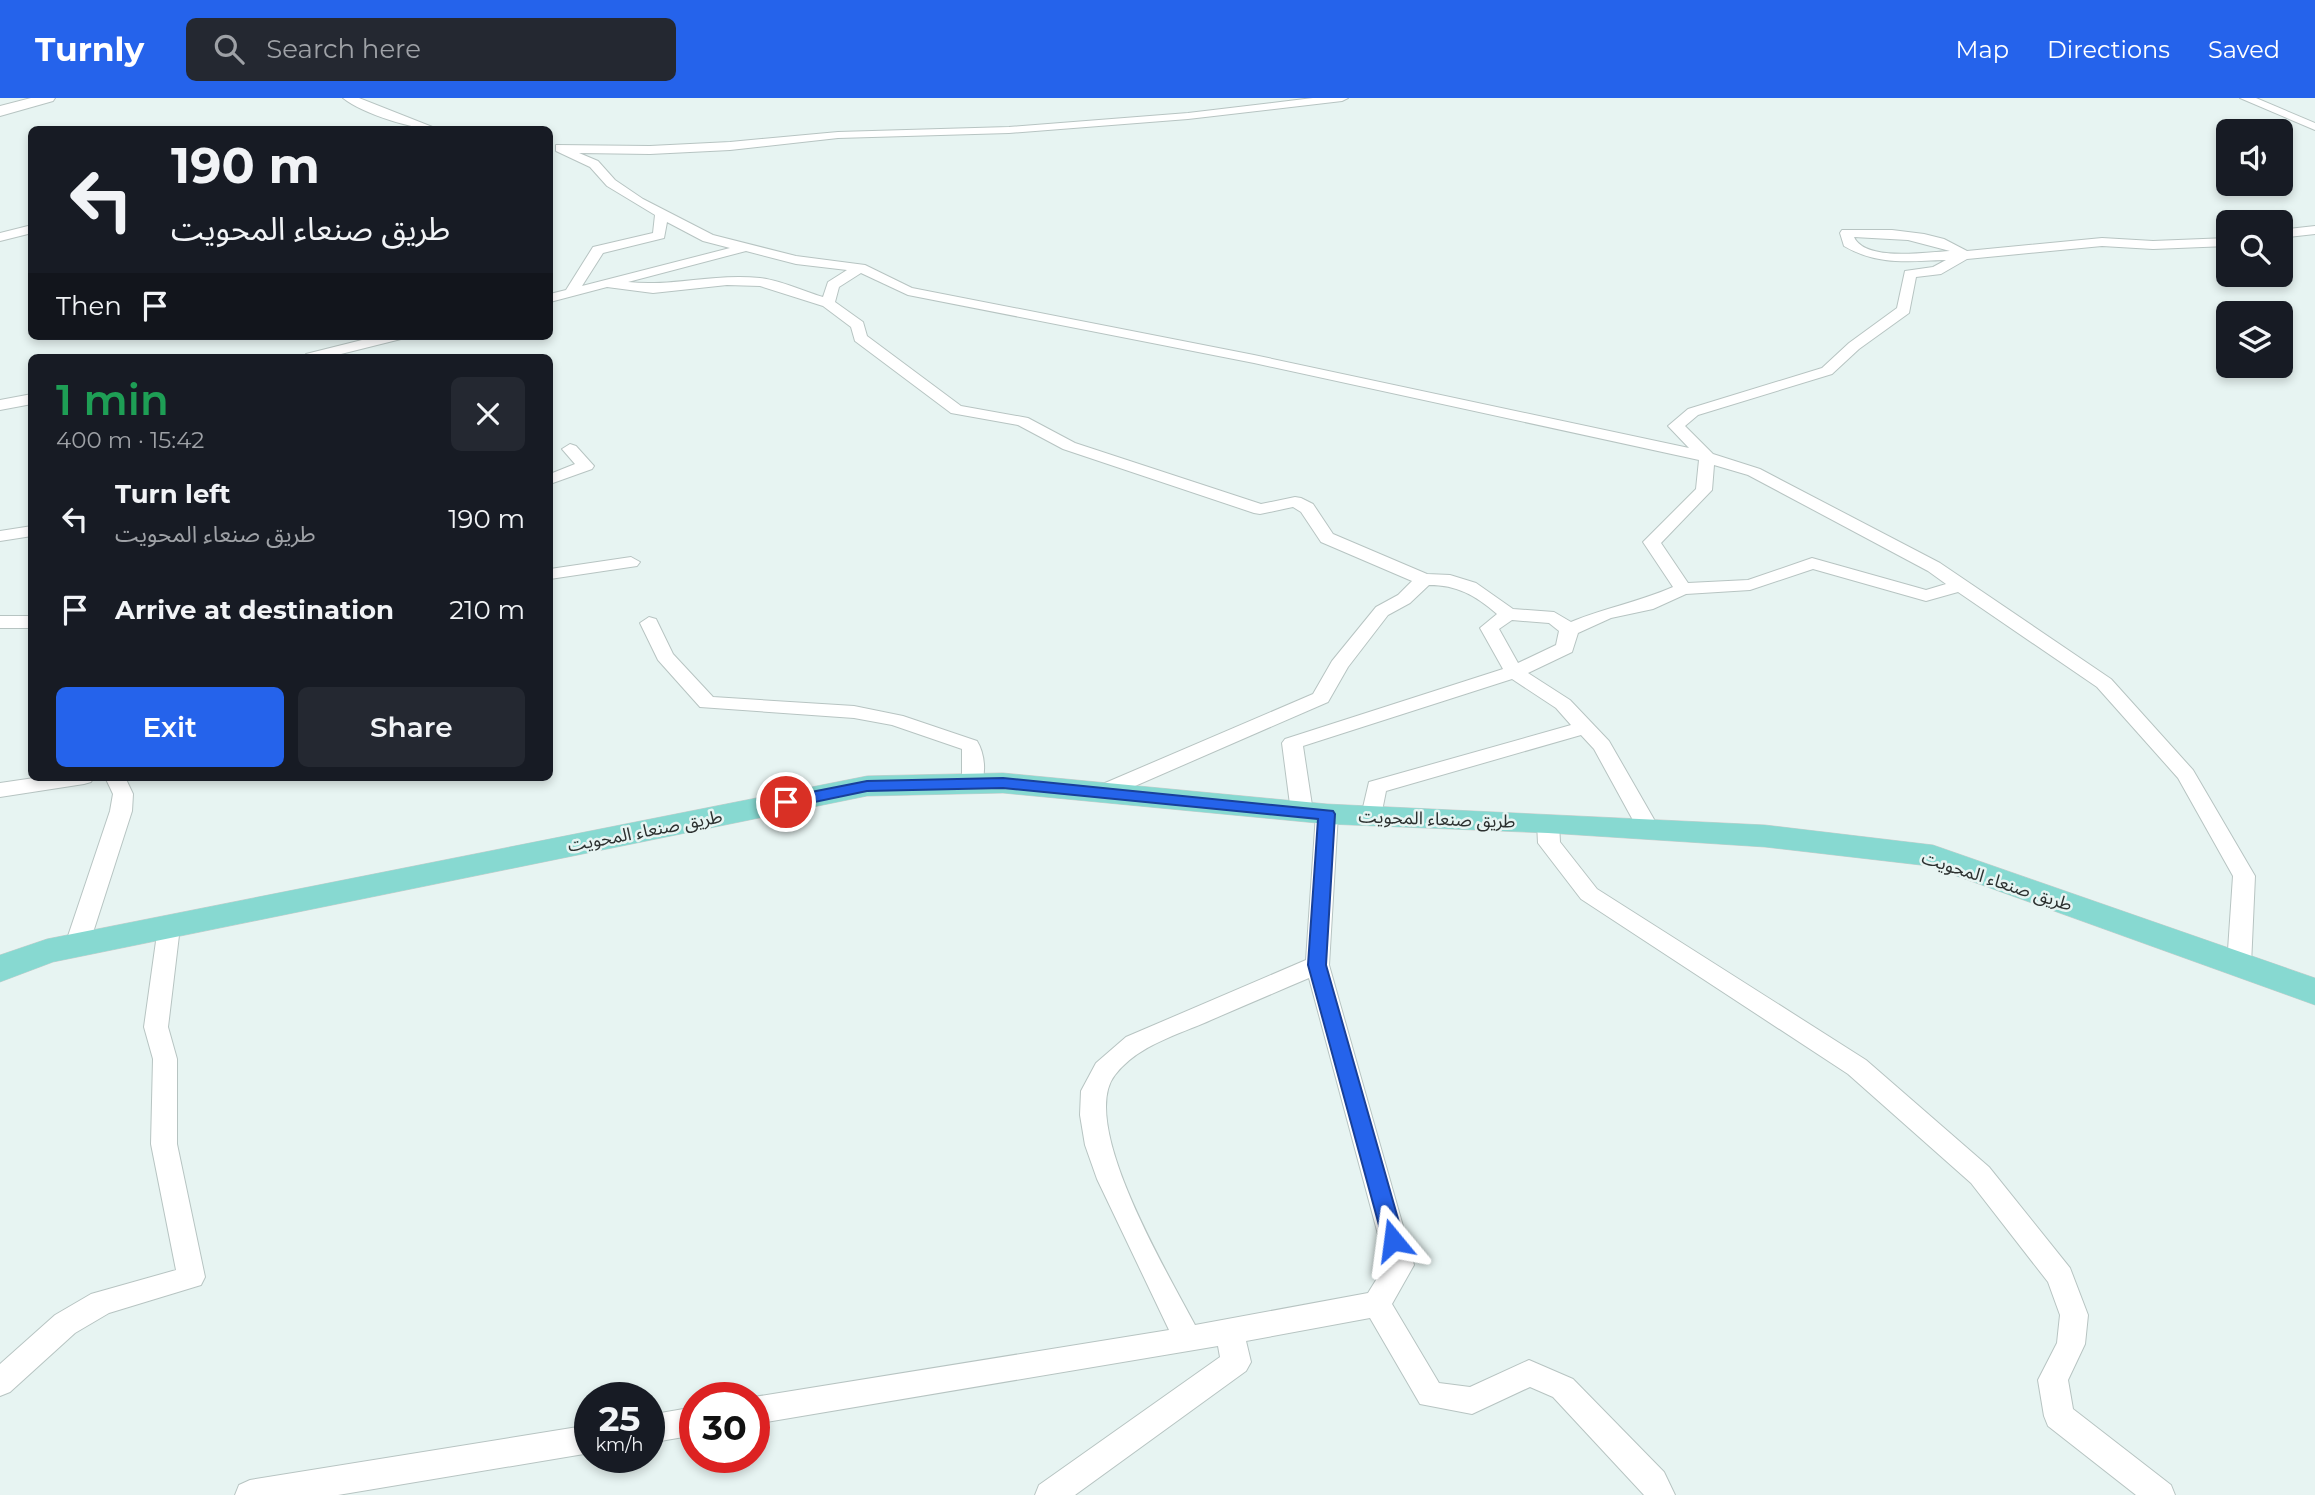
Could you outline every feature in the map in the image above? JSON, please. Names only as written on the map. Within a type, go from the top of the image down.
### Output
[{"type":"main road","points":[[0,105],[24,98]]},
{"type":"main road","points":[[0,111],[48,98]]},
{"type":"main road","name":"طريق صنعاء المحويت","points":[[0,969],[62,948],[867,786],[1003,783],[1315,813],[1765,836],[1933,856],[2315,992]]},
{"type":"main road","name":"طريق صنعاء المحويت","points":[[0,950],[62,948]]},
{"type":"street","points":[[349,98],[421,125]]},
{"type":"street","points":[[555,147],[650,150],[730,146],[838,135],[1009,130],[1188,116],[1342,98]]},
{"type":"street","points":[[2246,98],[2315,127]]},
{"type":"street","points":[[555,147],[594,164],[611,183],[661,215],[708,238],[796,260],[860,268],[908,290],[1240,356],[1707,457],[1754,472],[1934,567],[2104,683],[2186,775],[2244,876],[2239,965]]},
{"type":"street","points":[[571,292],[598,250],[659,235],[661,215]]},
{"type":"street","points":[[0,237],[28,230]]},
{"type":"street","points":[[2293,233],[2315,230]]},
{"type":"street","points":[[1964,255],[1958,250],[1922,239],[1886,233],[1847,233],[1849,243],[1863,252],[1895,260],[1964,255],[2102,243],[2153,245],[2216,242]]},
{"type":"street","points":[[553,297],[747,247]]},
{"type":"street","points":[[1707,457],[1676,426],[1693,412],[1827,371],[1854,346],[1904,310],[1910,274],[1937,271],[1964,255]]},
{"type":"street","points":[[828,303],[832,285],[860,268]]},
{"type":"street","points":[[610,284],[653,289],[727,281],[761,282],[828,303],[858,325],[860,338],[957,410],[1022,422],[1069,446],[1260,509],[1295,502],[1307,508],[1326,538],[1424,579],[1455,579],[1474,587],[1508,614],[1554,618],[1569,630]]},
{"type":"street","points":[[323,354],[380,340]]},
{"type":"street","points":[[0,405],[28,400]]},
{"type":"street","points":[[553,478],[586,466],[570,449]]},
{"type":"street","points":[[1683,589],[1652,542],[1704,490],[1707,457]]},
{"type":"street","points":[[0,536],[28,532]]},
{"type":"street","points":[[553,574],[631,562]]},
{"type":"street","points":[[1569,630],[1605,614],[1647,605],[1683,589],[1750,584],[1812,563],[1926,596],[1961,585]]},
{"type":"street","points":[[1105,791],[1321,698],[1327,682],[1382,611],[1404,599],[1424,579]]},
{"type":"street","points":[[1508,614],[1489,628],[1514,672],[1563,704],[1602,745],[1648,828]]},
{"type":"street","points":[[0,622],[28,622]]},
{"type":"street","points":[[649,623],[665,656],[707,703],[854,712],[896,720],[970,745],[974,753],[972,784]]},
{"type":"street","points":[[770,1408],[1188,1339],[1377,1304],[1400,1265],[1317,965],[1315,813],[1292,743],[1514,672],[1565,648],[1569,630]]},
{"type":"street","points":[[1372,816],[1376,787],[1585,727]]},
{"type":"street","points":[[0,790],[58,781]]},
{"type":"street","points":[[62,948],[121,811],[123,794],[117,781]]},
{"type":"street","points":[[1548,823],[1549,843],[1589,894],[1857,1067],[1980,1175],[2060,1276],[2074,1315],[2071,1344],[2053,1380],[2059,1416],[2160,1495]]},
{"type":"street","points":[[0,1382],[65,1324],[101,1303],[191,1278],[164,1144],[165,1059],[156,1027],[169,927]]},
{"type":"street","points":[[1188,1339],[1105,1173],[1093,1122],[1094,1093],[1109,1062],[1135,1043],[1317,965]]},
{"type":"street","points":[[1377,1304],[1430,1395],[1472,1401],[1490,1390],[1529,1374],[1563,1388],[1653,1482],[1660,1495]]},
{"type":"street","points":[[1050,1495],[1236,1362],[1229,1331]]},
{"type":"street","points":[[250,1495],[574,1441]]},
{"type":"route","points":[[786,802],[867,786],[1003,783],[1327,814],[1317,965],[1393,1240]]}]
